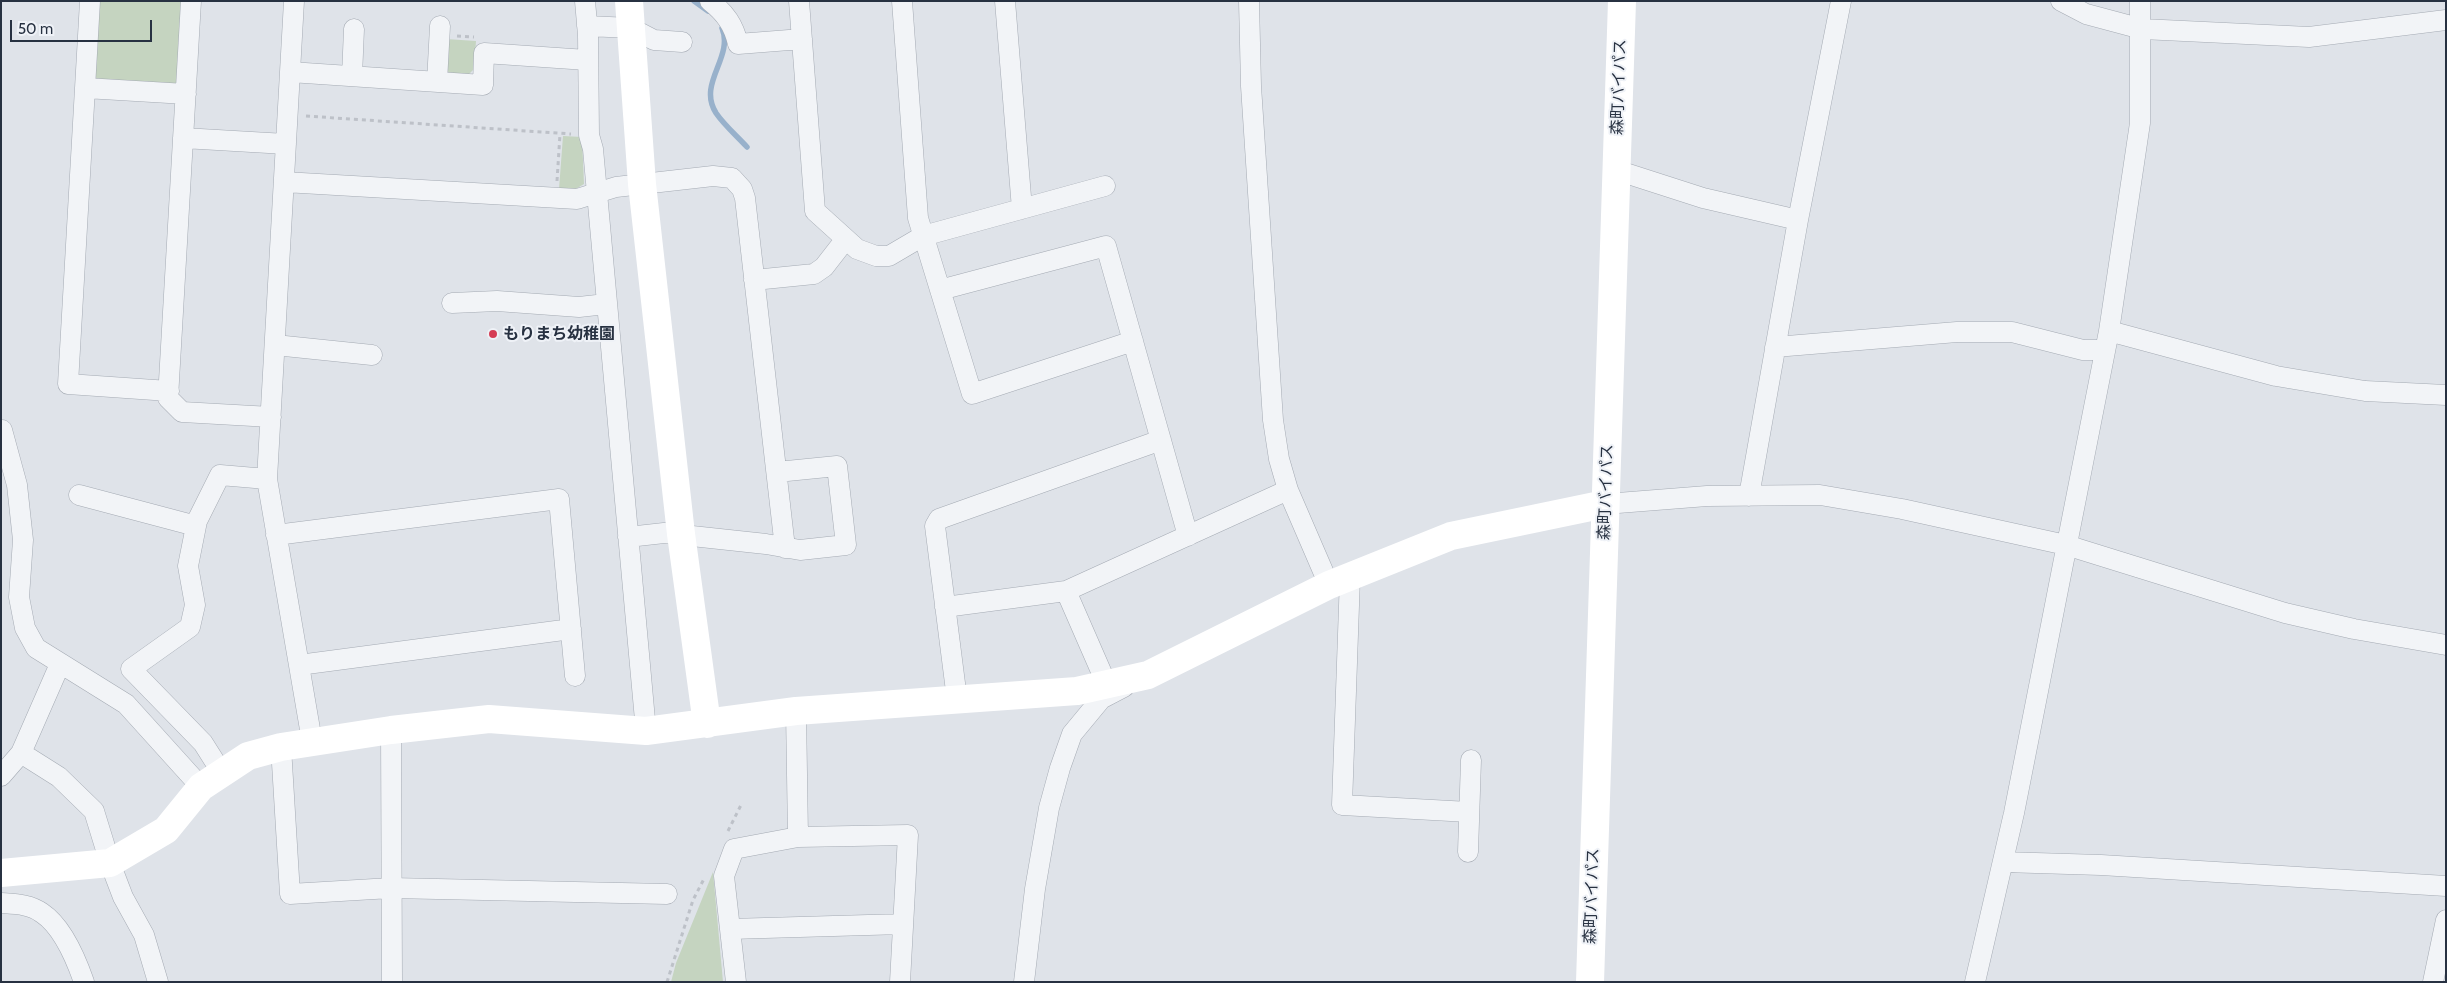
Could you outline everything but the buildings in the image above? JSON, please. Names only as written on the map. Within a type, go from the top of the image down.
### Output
[{"type":"street","points":[[90,1],[68,384],[169,390]]},
{"type":"street","points":[[191,1],[168,398],[182,412],[270,418]]},
{"type":"street","points":[[294,1],[267,479],[312,741]]},
{"type":"street","points":[[585,1],[590,135],[646,731]]},
{"type":"street","points":[[710,1],[728,19],[735,30],[738,44],[802,39]]},
{"type":"street","points":[[799,1],[815,211],[845,240],[863,251],[876,256],[889,256],[923,236],[1105,186]]},
{"type":"street","points":[[902,1],[918,218],[972,394],[1133,341]]},
{"type":"street","points":[[1005,1],[1022,209]]},
{"type":"street","points":[[1248,1],[1251,96],[1273,420],[1279,459],[1288,490],[1340,581],[1342,805],[1469,812]]},
{"type":"street","name":"森町バイパス","points":[[1590,982],[1622,1]]},
{"type":"street","points":[[1750,496],[1798,220],[1841,1]]},
{"type":"street","points":[[2061,1],[2086,14],[2142,28],[2309,37],[2446,20]]},
{"type":"street","points":[[1975,982],[2003,862],[2109,331],[2140,122],[2142,28],[2140,1]]},
{"type":"street","points":[[587,26],[630,14]]},
{"type":"street","points":[[630,14],[654,40],[682,42]]},
{"type":"street","points":[[630,14],[642,184],[681,534],[707,724]]},
{"type":"street","points":[[352,76],[354,29]]},
{"type":"street","points":[[437,82],[440,30]]},
{"type":"street","points":[[290,72],[483,85],[484,53],[587,60]]},
{"type":"street","points":[[85,88],[186,94]]},
{"type":"street","points":[[183,138],[286,144]]},
{"type":"street","points":[[1616,170],[1703,198],[1798,220]]},
{"type":"street","points":[[284,182],[577,199],[616,187],[713,176],[725,176],[737,182],[745,198],[785,548]]},
{"type":"street","points":[[754,280],[814,274],[824,267],[845,240]]},
{"type":"street","points":[[940,290],[1106,246],[1188,536]]},
{"type":"street","points":[[452,303],[497,301],[578,307],[606,304]]},
{"type":"street","points":[[2109,331],[2276,376],[2365,391],[2446,395]]},
{"type":"street","points":[[1776,347],[1967,332],[2012,332],[2083,350],[2105,350]]},
{"type":"street","points":[[275,344],[372,355]]},
{"type":"street","points":[[2,430],[17,485],[24,540],[19,597],[25,628],[36,648],[126,704],[212,780]]},
{"type":"street","points":[[957,699],[935,526],[939,519],[1161,440]]},
{"type":"street","points":[[628,537],[664,533],[681,534],[800,550],[846,545],[837,466],[777,472]]},
{"type":"street","points":[[212,780],[203,743],[131,669],[190,627],[195,605],[188,566],[196,526],[220,475],[267,479]]},
{"type":"street","points":[[945,608],[1066,591],[1288,490]]},
{"type":"street","points":[[78,495],[196,526]]},
{"type":"street","points":[[1024,982],[1049,808],[1072,734],[1101,699],[1340,581],[1451,536],[1605,504],[1707,496],[1820,495],[1902,509],[2066,545],[2285,614],[2354,630],[2446,645]]},
{"type":"street","points":[[276,535],[559,499],[575,676]]},
{"type":"street","points":[[1066,591],[1107,685]]},
{"type":"street","points":[[299,665],[571,629]]},
{"type":"street","points":[[1,776],[21,753],[60,664]]},
{"type":"street","points":[[1,873],[110,863],[166,830],[212,780],[248,756],[312,741],[489,719],[646,731],[796,711],[1077,691],[1148,675]]},
{"type":"street","points":[[796,711],[798,837]]},
{"type":"street","points":[[390,730],[392,982]]},
{"type":"street","points":[[281,747],[290,894],[391,888],[668,894]]},
{"type":"street","points":[[21,753],[59,777],[94,811],[123,897],[144,935],[158,982]]},
{"type":"street","points":[[1468,852],[1470,760]]},
{"type":"street","points":[[736,982],[724,876],[734,849],[798,837],[908,834],[900,982]]},
{"type":"street","points":[[2003,862],[2101,865],[2213,874],[2288,875],[2446,886]]},
{"type":"street","points":[[1,903],[22,904],[42,913],[59,930],[84,982]]},
{"type":"street","points":[[2432,982],[2446,920]]},
{"type":"street","points":[[730,929],[903,924]]},
{"type":"path","points":[[440,30],[479,38],[478,49],[484,53]]},
{"type":"path","points":[[299,116],[590,135]]},
{"type":"path","points":[[555,198],[560,134]]},
{"type":"path","points":[[724,838],[742,803]]},
{"type":"path","points":[[667,982],[693,900],[706,873]]},
{"type":"green space","points":[[99,1],[181,1],[177,82],[168,87],[100,83],[94,75]]},
{"type":"green space","points":[[446,39],[476,41],[474,69],[468,75],[449,73],[445,67]]},
{"type":"green space","points":[[563,136],[582,137],[584,184],[574,190],[559,189]]},
{"type":"green space","points":[[713,872],[723,982],[671,982],[676,963]]},
{"type":"waterway","points":[[694,1],[708,11]]},
{"type":"waterway","points":[[722,28],[723,50],[713,81],[711,102],[719,117],[747,147]]},
{"type":"place","name":"もりまち幼稚園","points":[[493,334]]}]
